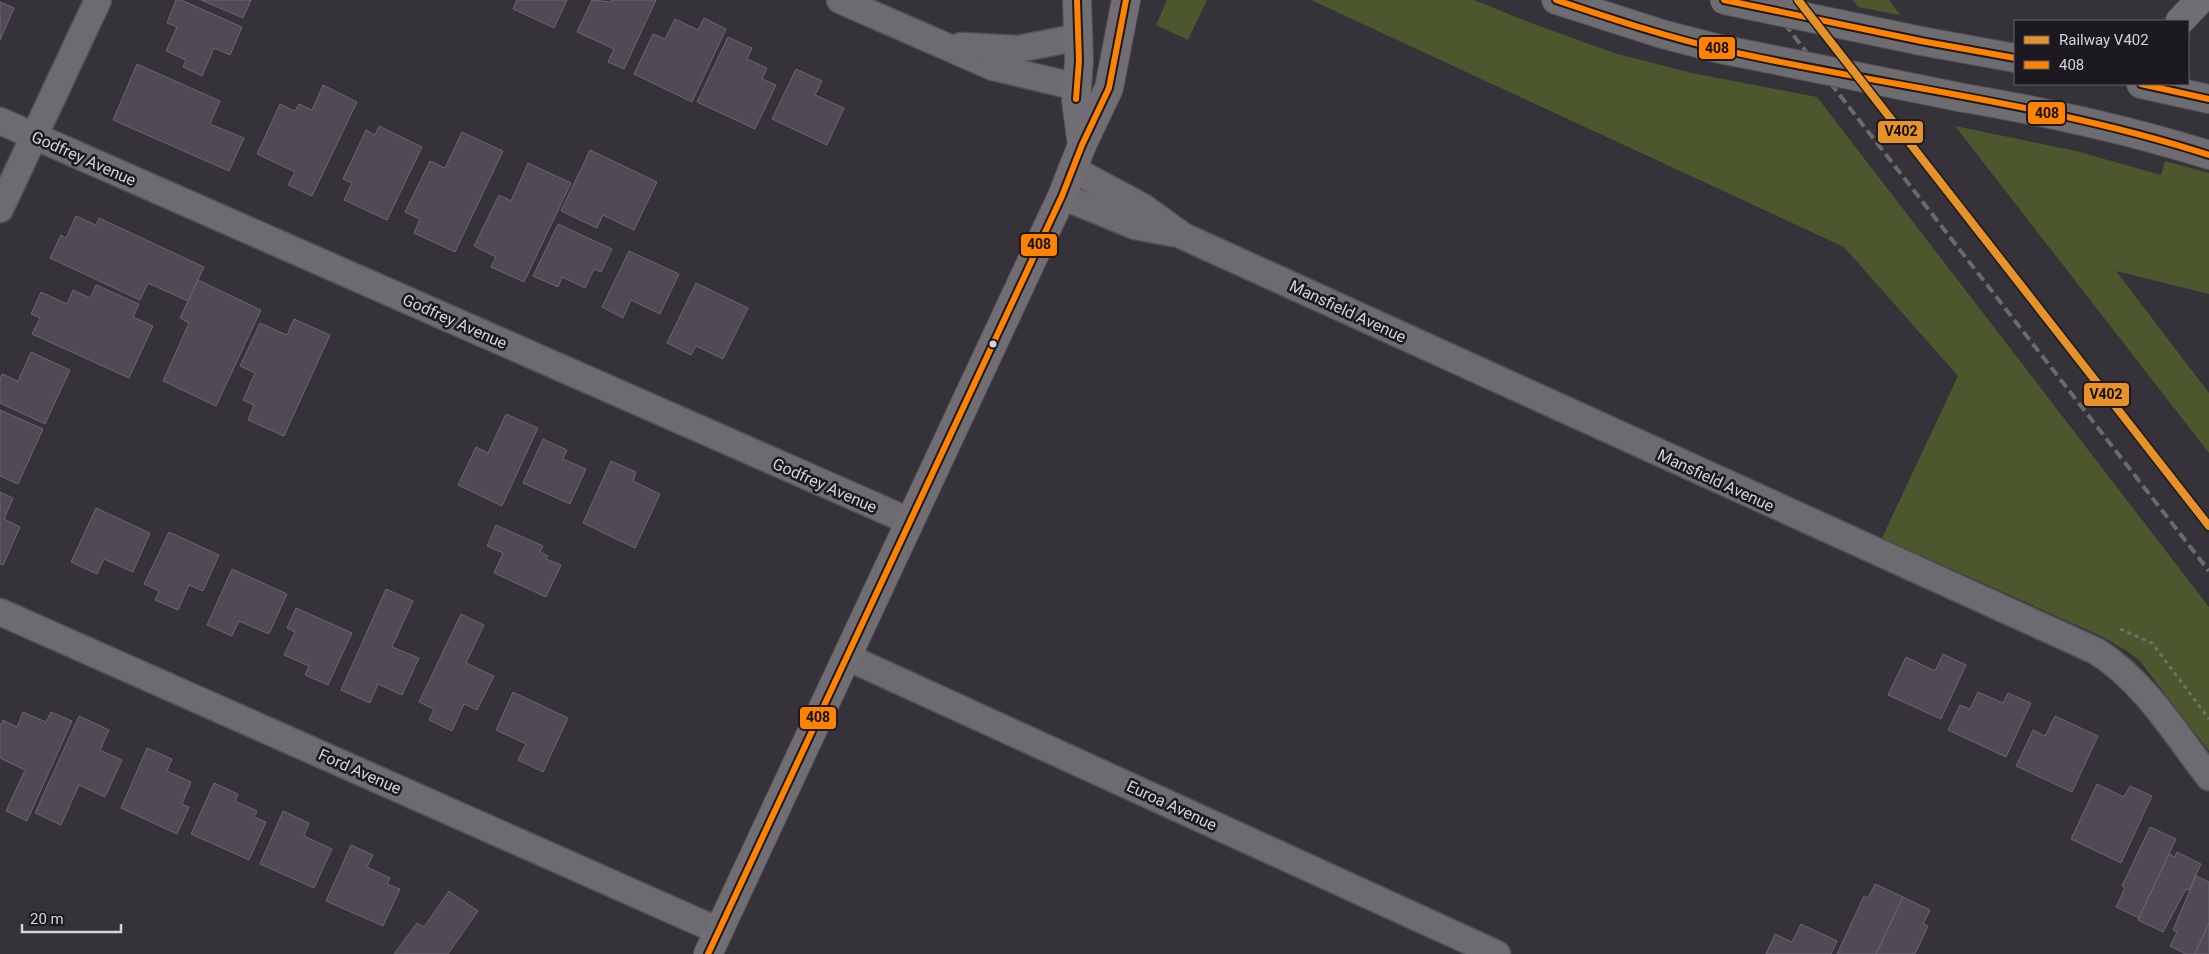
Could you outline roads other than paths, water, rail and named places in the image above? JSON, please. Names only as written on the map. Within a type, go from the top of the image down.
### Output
[{"type":"main road","points":[[1556,0],[1662,34],[1720,49],[1964,98],[2040,111],[2106,126],[2209,155]]},
{"type":"main road","points":[[1724,0],[1921,41],[2014,58]]},
{"type":"main road","points":[[2146,85],[2209,99]]},
{"type":"street","points":[[0,209],[98,0]]},
{"type":"street","points":[[840,0],[993,67],[1077,87]]},
{"type":"street","points":[[1077,0],[1079,37],[1076,101],[1077,157]]},
{"type":"street","points":[[714,942],[1062,196],[1077,157],[1109,88],[1126,0]]},
{"type":"street","points":[[2181,20],[2200,0]]},
{"type":"street","points":[[943,44],[994,49],[1018,48],[1079,37]]},
{"type":"street","name":"Godfrey Avenue","points":[[0,121],[909,521]]},
{"type":"street","name":"Mansfield Avenue","points":[[1077,157],[1183,236],[2096,651],[2113,662],[2134,681],[2209,777]]},
{"type":"street","name":"Mansfield Avenue","points":[[1062,196],[1135,226],[1183,236]]},
{"type":"street","name":"Ford Avenue","points":[[0,612],[714,942]]},
{"type":"street","name":"Euroa Avenue","points":[[847,656],[1497,954]]},
{"type":"railway","points":[[1766,0],[2209,571]]},
{"type":"rail line","name":"V402","points":[[1798,0],[2209,526]]}]
